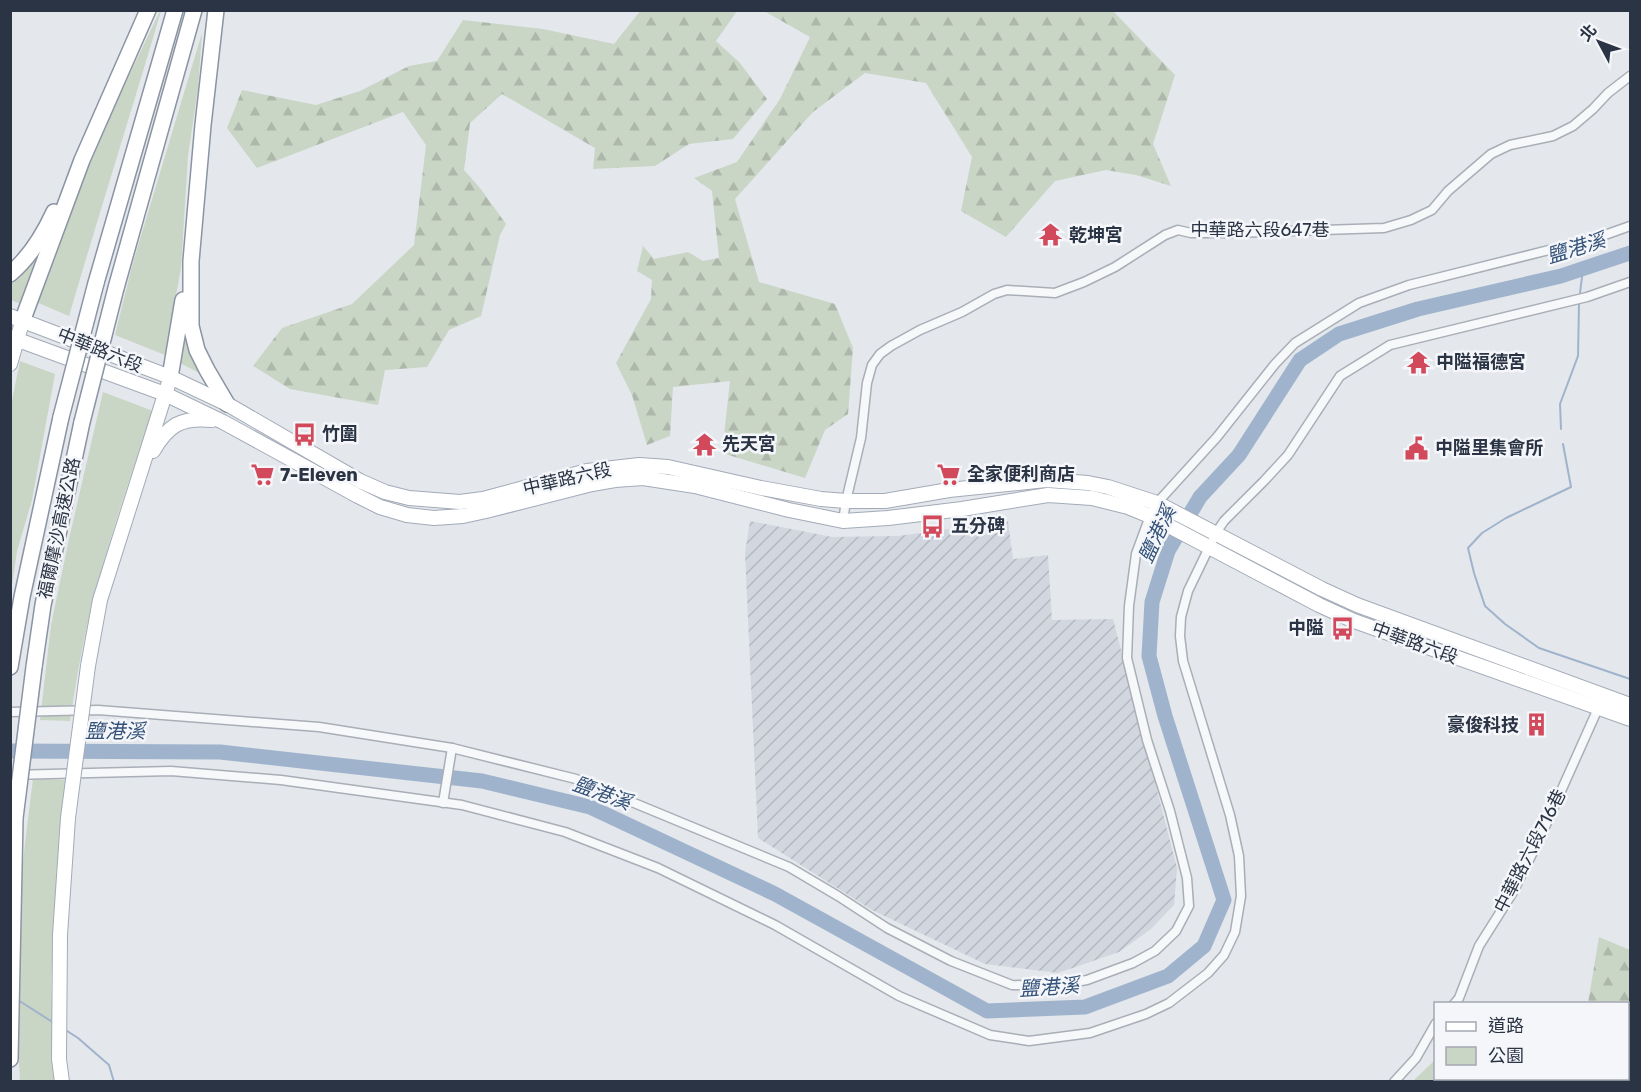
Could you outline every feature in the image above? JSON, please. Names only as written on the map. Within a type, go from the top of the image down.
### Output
[{"type":"highway","points":[[16,317],[148,10]]},
{"type":"highway","name":"福爾摩沙高速公路","points":[[10,667],[22,597],[61,417],[96,283],[175,10]]},
{"type":"highway","name":"福爾摩沙高速公路","points":[[10,1059],[15,818],[43,605],[82,422],[116,288],[194,10]]},
{"type":"highway","points":[[216,10],[202,125],[191,261],[191,326],[197,350],[227,404]]},
{"type":"highway","points":[[10,274],[25,261],[39,242],[82,160]]},
{"type":"highway","points":[[170,377],[191,261]]},
{"type":"main road","name":"中華路六段","points":[[16,317],[170,377],[227,404],[360,481],[385,492],[409,498],[460,501],[483,499],[587,471],[639,465],[668,467],[761,488],[821,499],[846,501],[885,501],[949,490],[1046,480],[1108,487],[1157,503],[1322,590],[1601,702],[1630,719]]},
{"type":"main road","points":[[10,364],[16,317]]},
{"type":"main road","name":"中華路六段","points":[[14,338],[165,394],[223,422],[380,507],[407,514],[434,518],[463,516],[592,484],[643,478],[695,486],[843,521],[900,517],[1048,495],[1092,498],[1128,507],[1150,516],[1354,621],[1601,702],[1630,705]]},
{"type":"main road","points":[[62,1082],[59,1059],[60,935],[68,818],[88,666],[100,600],[170,377]]},
{"type":"main road","points":[[131,503],[162,435],[179,422],[200,419],[223,422]]},
{"type":"street","name":"中華路六段647巷","points":[[843,521],[861,438],[867,383],[872,365],[880,354],[891,346],[994,294],[1007,290],[1055,293],[1084,282],[1115,267],[1165,235],[1178,230],[1191,233],[1231,233],[1384,228],[1411,220],[1432,210],[1448,191],[1491,154],[1510,145],[1553,136],[1572,126],[1630,76]]},
{"type":"street","points":[[10,711],[98,710],[311,726],[452,748],[576,779],[789,867],[886,928],[951,961],[1012,985],[1051,986],[1088,980],[1133,963],[1155,951],[1176,931],[1189,906],[1187,878],[1170,811],[1147,740],[1127,658],[1129,606],[1136,554],[1157,503],[1217,437],[1275,364],[1295,343],[1359,303],[1409,285],[1563,247],[1630,226]]},
{"type":"street","points":[[10,775],[171,771],[281,780],[462,805],[565,832],[658,868],[775,925],[899,996],[990,1035],[1029,1041],[1090,1033],[1146,1014],[1169,1003],[1208,974],[1224,956],[1235,932],[1241,896],[1239,856],[1230,815],[1183,662],[1180,636],[1181,617],[1188,591],[1209,546],[1224,521],[1288,454],[1340,375],[1390,345],[1587,297],[1630,282]]},
{"type":"street","name":"中華路六段716巷","points":[[1456,1002],[1479,946],[1509,900],[1540,838],[1601,702]]},
{"type":"street","points":[[443,803],[452,748]]},
{"type":"street","points":[[1394,1082],[1416,1058],[1434,1026]]},
{"type":"shaded area","points":[[750,521],[832,537],[898,536],[1008,521],[1013,559],[1048,555],[1052,620],[1113,619],[1177,868],[1174,905],[1151,929],[1119,952],[1058,973],[985,964],[872,910],[758,838],[745,553]]},
{"type":"green space","points":[[641,10],[737,11],[716,41],[740,63],[767,99],[733,139],[689,144],[655,166],[593,169],[595,148],[502,94],[470,123],[464,170],[506,224],[500,235],[481,316],[449,330],[427,367],[385,370],[378,405],[290,389],[253,366],[282,328],[352,304],[414,245],[426,145],[403,112],[257,168],[227,128],[242,90],[316,105],[360,91],[409,66],[437,61],[463,20],[543,29],[614,44]]},
{"type":"green space","points":[[160,11],[69,316],[36,302],[74,201],[121,92]]},
{"type":"green space","points":[[764,11],[1113,11],[1175,75],[1153,144],[1171,186],[1136,175],[1106,170],[1055,181],[1006,237],[961,211],[972,157],[926,83],[865,73],[813,112],[735,199],[759,282],[835,304],[853,348],[848,414],[825,430],[805,478],[722,453],[730,381],[673,387],[670,436],[647,445],[632,395],[616,363],[651,299],[652,280],[637,271],[643,246],[654,259],[688,252],[703,261],[719,258],[712,191],[694,178],[737,162],[780,99],[810,37]]},
{"type":"green space","points":[[202,33],[198,88],[188,156],[181,268],[165,355],[115,335],[132,266]]},
{"type":"green space","points":[[35,261],[21,304],[11,300],[11,281]]},
{"type":"green space","points":[[187,314],[205,376],[178,362]]},
{"type":"green space","points":[[20,361],[55,374],[32,500],[17,551],[11,592],[10,410]]},
{"type":"green space","points":[[103,392],[153,411],[118,514],[89,617],[70,721],[40,720],[51,625]]},
{"type":"green space","points":[[33,779],[66,780],[54,912],[51,985],[55,1081],[20,1082],[17,992],[19,924]]},
{"type":"green space","points":[[1599,937],[1630,950],[1630,1081],[1620,1080],[1629,1080],[1629,1002],[1588,1002]]},
{"type":"green space","points":[[1434,1061],[1434,1080],[1507,1081],[1413,1081]]},
{"type":"waterway","name":"鹽港溪","points":[[10,751],[220,752],[482,781],[590,807],[775,894],[987,1011],[1085,1007],[1168,976],[1204,946],[1224,900],[1165,716],[1149,656],[1152,602],[1168,551],[1200,497],[1239,455],[1300,360],[1339,334],[1418,309],[1561,276],[1630,253]]},
{"type":"waterway","points":[[1580,293],[1583,269]]},
{"type":"waterway","points":[[1561,429],[1560,404],[1578,356],[1579,304]]},
{"type":"waterway","points":[[1563,444],[1571,487],[1506,518],[1482,533],[1468,548],[1474,573],[1485,606],[1505,624],[1539,648],[1630,679]]},
{"type":"waterway","points":[[18,1000],[54,1023]]},
{"type":"waterway","points":[[64,1029],[109,1065],[114,1082]]},
{"type":"place","name":"乾坤宮","points":[[1051,235]]},
{"type":"place","name":"中隘福德宮","points":[[1418,362]]},
{"type":"place","name":"竹圍","points":[[304,434]]},
{"type":"place","name":"先天宮","points":[[704,444]]},
{"type":"place","name":"中隘里集會所","points":[[1417,448]]},
{"type":"place","name":"全家便利商店","points":[[949,474]]},
{"type":"place","name":"7-Eleven","points":[[262,475]]},
{"type":"place","name":"五分碑","points":[[933,526]]},
{"type":"place","name":"中隘","points":[[1342,628]]},
{"type":"place","name":"豪俊科技","points":[[1537,725]]}]
